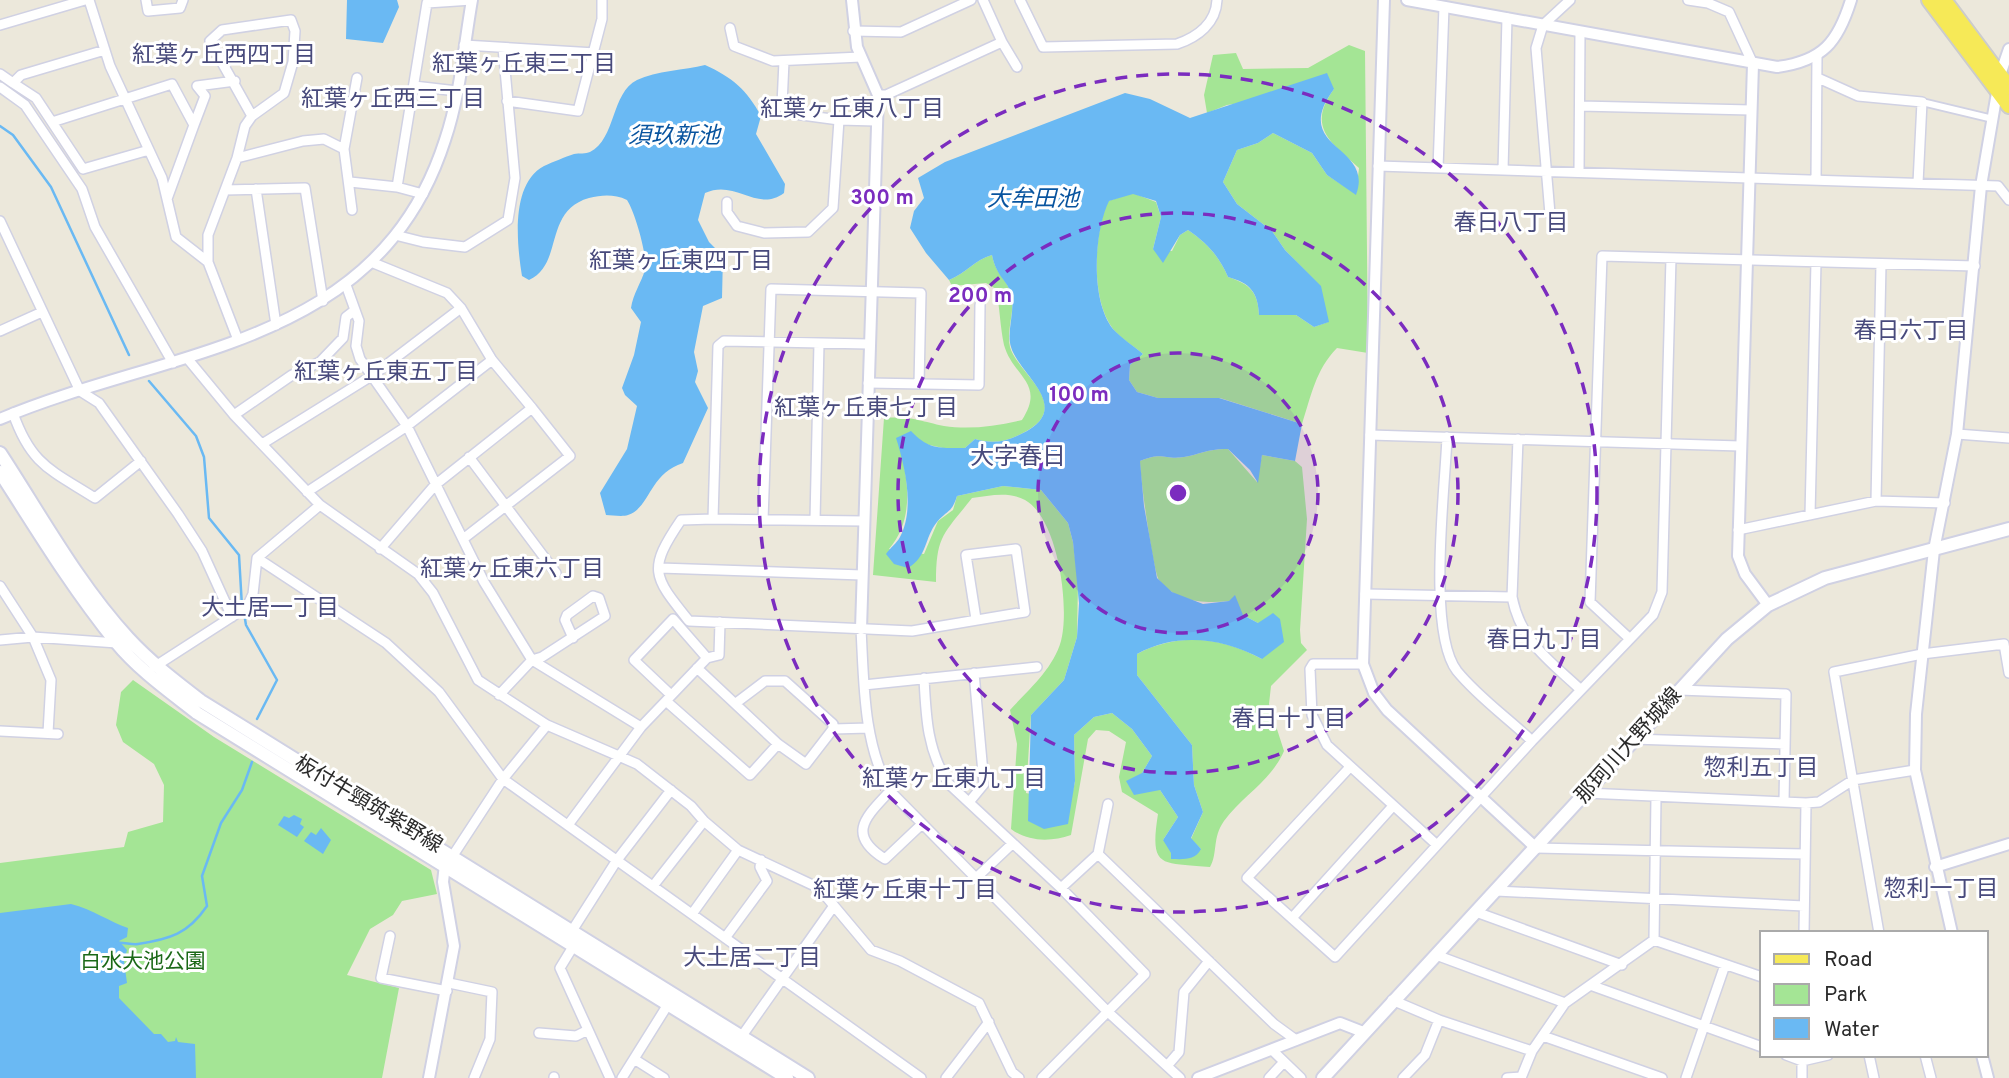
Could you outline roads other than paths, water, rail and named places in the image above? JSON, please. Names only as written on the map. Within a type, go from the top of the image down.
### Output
[{"type":"main road","points":[[1929,0],[2002,84]]},
{"type":"main road","points":[[1944,0],[2002,84],[2009,106]]},
{"type":"main road","name":"板付牛頸筑紫野線","points":[[0,453],[81,576],[151,670]]},
{"type":"main road","name":"板付牛頸筑紫野線","points":[[0,472],[76,589],[117,643],[197,713],[268,759],[449,860],[667,1006],[808,1078]]},
{"type":"main road","name":"那珂川大野城線","points":[[1323,1078],[1679,690],[1727,639],[1768,605],[1825,578],[2009,529]]},
{"type":"main road","name":"板付牛頸筑紫野線","points":[[570,939],[739,1042],[787,1078]]},
{"type":"street","points":[[0,24],[87,0],[126,100],[162,177],[176,237],[208,262]]},
{"type":"street","points":[[146,0],[148,11],[180,8],[183,0]]},
{"type":"street","points":[[0,419],[238,340],[276,325],[323,301],[346,285],[395,235],[423,194],[445,141],[457,92],[472,0],[427,3],[397,187]]},
{"type":"street","points":[[507,101],[578,111],[595,53],[602,19],[602,0]]},
{"type":"street","points":[[852,0],[853,31],[878,94],[861,629],[869,727],[881,774],[890,791],[922,824],[1108,1013],[1180,1078]]},
{"type":"street","points":[[853,31],[901,32],[971,0]]},
{"type":"street","points":[[984,0],[1002,42],[1017,66]]},
{"type":"street","points":[[1020,0],[1043,47],[1177,44],[1189,40],[1208,25],[1216,15],[1217,0]]},
{"type":"street","points":[[1384,0],[1363,664],[1374,693],[1387,710],[1536,848],[1805,854]]},
{"type":"street","points":[[1407,0],[1444,7],[1459,5],[1507,18],[1777,67],[1816,57],[1842,27],[1851,0]]},
{"type":"street","points":[[1550,214],[1536,48],[1543,25],[1570,0]]},
{"type":"street","points":[[1688,0],[1708,3],[1729,12],[1752,64],[1738,556],[1745,574],[1768,605]]},
{"type":"street","points":[[1438,168],[1444,7]]},
{"type":"street","points":[[1503,170],[1507,18]]},
{"type":"street","points":[[238,340],[208,262],[208,235],[237,158],[245,126],[252,116],[284,93],[293,62],[295,31],[291,20],[222,30],[210,41],[252,116]]},
{"type":"street","points":[[730,28],[734,46],[773,61],[862,57]]},
{"type":"street","points":[[1579,172],[1580,32]]},
{"type":"street","points":[[878,94],[886,95],[1002,42]]},
{"type":"street","points":[[464,45],[595,53]]},
{"type":"street","points":[[395,235],[423,243],[464,247],[508,220],[515,178],[503,48]]},
{"type":"street","points":[[1951,931],[1915,771],[1922,654],[1934,550],[1956,434],[1982,186],[1993,119],[2009,49]]},
{"type":"street","points":[[13,83],[21,75],[105,50]]},
{"type":"street","points":[[1816,57],[1816,180]]},
{"type":"street","points":[[784,61],[782,105],[787,113],[839,120],[876,121]]},
{"type":"street","points":[[0,74],[36,98],[83,169],[149,150]]},
{"type":"street","points":[[352,210],[344,149],[357,78]]},
{"type":"street","points":[[1818,78],[1858,96],[1922,102],[1993,119]]},
{"type":"street","points":[[166,201],[205,96],[197,86],[234,81]]},
{"type":"street","points":[[52,122],[173,84],[194,124]]},
{"type":"street","points":[[414,86],[457,92]]},
{"type":"street","points":[[0,87],[25,105],[82,189],[95,227],[173,363]]},
{"type":"street","points":[[1918,183],[1922,102]]},
{"type":"street","points":[[1580,106],[1751,110]]},
{"type":"street","points":[[727,202],[727,212],[737,226],[764,233],[808,232],[833,208],[839,120]]},
{"type":"street","points":[[237,158],[324,139],[344,149]]},
{"type":"street","points":[[1378,166],[1998,186],[2009,201]]},
{"type":"street","points":[[350,182],[397,187],[423,194]]},
{"type":"street","points":[[225,190],[305,188],[323,301]]},
{"type":"street","points":[[256,189],[276,325]]},
{"type":"street","points":[[0,221],[80,391],[99,403],[141,461],[202,551],[239,612]]},
{"type":"street","points":[[1630,639],[1590,602],[1602,256],[1975,266]]},
{"type":"street","points":[[1350,767],[1247,878],[1335,957],[1532,741],[1653,615],[1662,592],[1671,258]]},
{"type":"street","points":[[371,262],[447,293],[461,308],[492,360],[570,456],[463,539]]},
{"type":"street","points":[[1810,515],[1816,262]]},
{"type":"street","points":[[1876,501],[1881,264]]},
{"type":"street","points":[[346,285],[359,321],[356,346],[360,359],[407,426],[484,582],[531,660],[641,727]]},
{"type":"street","points":[[763,520],[771,289],[921,293],[919,384]]},
{"type":"street","points":[[868,383],[979,385],[980,305]]},
{"type":"street","points":[[262,444],[373,375],[461,308]]},
{"type":"street","points":[[234,415],[292,375],[320,362],[343,338],[346,317],[355,310]]},
{"type":"street","points":[[0,331],[42,312]]},
{"type":"street","points":[[713,519],[718,346],[724,341],[869,344]]},
{"type":"street","points":[[815,520],[819,343]]},
{"type":"street","points":[[187,358],[234,415],[320,505],[418,574],[433,593],[463,657],[478,680],[547,725],[637,764],[671,790],[738,850],[819,888],[871,950],[900,961],[979,1003],[1013,1076]]},
{"type":"street","points":[[307,492],[407,426],[492,360]]},
{"type":"street","points":[[380,549],[435,485],[532,408]]},
{"type":"street","points":[[13,413],[23,442],[38,462],[95,498],[141,461]]},
{"type":"street","points":[[1956,434],[2009,438]]},
{"type":"street","points":[[1370,435],[1740,446]]},
{"type":"street","points":[[1447,437],[1440,595],[1447,653],[1458,671],[1532,741]]},
{"type":"street","points":[[1518,439],[1512,597],[1517,620],[1531,643],[1581,690]]},
{"type":"street","points":[[470,457],[556,573]]},
{"type":"street","points":[[1738,530],[1876,501],[1945,503]]},
{"type":"street","points":[[151,670],[239,612],[253,594],[257,558],[320,505]]},
{"type":"street","points":[[864,521],[681,520],[660,551],[659,584],[688,621],[912,631],[1025,612],[1016,549],[966,555],[976,619]]},
{"type":"street","points":[[257,558],[386,643],[439,692],[503,779],[921,1078]]},
{"type":"street","points":[[660,569],[862,575]]},
{"type":"street","points":[[0,586],[33,638],[51,680],[53,734],[0,731]]},
{"type":"street","points":[[1365,594],[1512,597]]},
{"type":"street","points":[[499,695],[531,660],[573,638],[605,616],[599,598],[593,596],[567,615],[565,620],[573,638]]},
{"type":"street","points":[[707,658],[673,619],[634,660],[668,698],[750,775],[778,744]]},
{"type":"street","points":[[568,825],[641,727],[707,658],[719,655],[720,622]]},
{"type":"street","points":[[0,640],[33,638],[117,643]]},
{"type":"street","points":[[1878,931],[1833,672],[1922,654],[2004,644],[2009,673]]},
{"type":"street","points":[[1363,664],[1317,663],[1310,669],[1312,715],[1327,745],[1437,845]]},
{"type":"street","points":[[864,685],[1037,667]]},
{"type":"street","points":[[698,668],[778,744],[806,764],[833,729],[833,724],[785,681],[765,681],[736,703]]},
{"type":"street","points":[[970,802],[984,784],[974,673]]},
{"type":"street","points":[[924,678],[926,728],[936,763],[948,783],[1061,888],[1144,974],[1041,1078]]},
{"type":"street","points":[[1679,690],[1786,694],[1784,802]]},
{"type":"street","points":[[429,1078],[454,946],[443,882],[449,860],[503,779],[547,725]]},
{"type":"street","points":[[833,729],[869,727]]},
{"type":"street","points":[[1633,740],[1785,744]]},
{"type":"street","points":[[1586,793],[1806,803],[1819,802],[1853,780],[1915,771]]},
{"type":"street","points":[[610,1078],[560,968],[570,939],[617,860],[671,790]]},
{"type":"street","points":[[890,791],[865,818],[861,827],[864,838],[880,856],[885,859],[922,824]]},
{"type":"street","points":[[1507,1078],[1521,1077],[1532,1051],[1565,1003],[1593,986],[1654,940],[1656,797]]},
{"type":"street","points":[[1804,931],[1806,803]]},
{"type":"street","points":[[1061,888],[1098,854],[1108,804]]},
{"type":"street","points":[[1292,918],[1393,806]]},
{"type":"street","points":[[653,886],[704,821]]},
{"type":"street","points":[[976,878],[1012,844]]},
{"type":"street","points":[[1935,867],[2009,844]]},
{"type":"street","points":[[692,914],[738,850]]},
{"type":"street","points":[[1098,854],[1274,1024],[1296,1040]]},
{"type":"street","points":[[725,938],[767,881],[760,867],[761,860]]},
{"type":"street","points":[[1496,891],[1656,901],[1804,906]]},
{"type":"street","points":[[739,1042],[833,907]]},
{"type":"street","points":[[1476,912],[1622,965]]},
{"type":"street","points":[[390,936],[381,978],[492,992],[490,1039],[474,1078]]},
{"type":"street","points":[[1654,940],[1760,976]]},
{"type":"street","points":[[1436,955],[1565,1003]]},
{"type":"street","points":[[1167,1066],[1179,1052],[1184,992],[1209,961]]},
{"type":"street","points":[[1686,1078],[1725,965]]},
{"type":"street","points":[[1593,986],[1760,1046]]},
{"type":"street","points":[[1392,1000],[1439,1020],[1532,1051]]},
{"type":"street","points":[[622,1078],[667,1006]]},
{"type":"street","points":[[1404,1078],[1425,1055],[1439,1020]]},
{"type":"street","points":[[946,1078],[989,1022]]},
{"type":"street","points":[[1198,1078],[1340,1023],[1363,1032]]},
{"type":"street","points":[[539,1033],[553,1030],[576,1036],[588,1030]]},
{"type":"street","points":[[1543,1036],[1662,1078]]},
{"type":"street","points":[[1272,1049],[1283,1063],[1301,1078]]},
{"type":"street","points":[[1869,1057],[1874,1078]]},
{"type":"street","points":[[1926,1057],[1931,1078]]},
{"type":"street","points":[[1982,1057],[1987,1078]]},
{"type":"street","points":[[1802,1058],[1802,1078]]},
{"type":"street","points":[[634,1059],[664,1078]]},
{"type":"street","points":[[1269,1078],[1283,1063]]},
{"type":"water","points":[[347,0],[397,0],[399,7],[383,43],[346,39]]},
{"type":"water","name":"須玖新池","points":[[705,65],[738,85],[756,107],[761,116],[756,134],[785,184],[784,193],[765,199],[727,190],[705,193],[698,220],[709,242],[723,256],[722,298],[703,306],[694,352],[698,371],[695,382],[708,408],[683,463],[672,468],[656,482],[635,511],[626,516],[606,515],[600,493],[627,449],[637,406],[625,395],[622,388],[634,355],[641,322],[631,308],[645,270],[645,255],[640,235],[627,200],[608,196],[589,198],[565,214],[547,262],[540,272],[529,280],[522,276],[519,248],[518,216],[521,201],[533,175],[544,166],[574,154],[588,153],[598,146],[605,137],[622,95],[637,80]]},
{"type":"water","name":"大牟田池","points":[[1327,73],[1334,89],[1323,109],[1321,124],[1326,136],[1354,166],[1359,178],[1356,195],[1327,175],[1312,153],[1273,133],[1258,143],[1237,150],[1223,182],[1237,204],[1272,231],[1285,250],[1321,286],[1329,322],[1314,327],[1296,315],[1259,315],[1255,294],[1242,282],[1228,277],[1212,250],[1188,230],[1180,235],[1163,263],[1153,249],[1161,217],[1156,201],[1133,194],[1109,201],[1104,214],[1097,266],[1101,301],[1113,329],[1143,354],[1130,365],[1129,380],[1137,392],[1158,398],[1219,398],[1302,424],[1295,461],[1262,455],[1258,483],[1250,470],[1228,449],[1177,458],[1159,456],[1140,461],[1144,506],[1157,578],[1172,592],[1203,604],[1229,601],[1235,595],[1243,615],[1258,623],[1273,613],[1280,619],[1284,642],[1262,659],[1231,646],[1200,640],[1168,643],[1137,654],[1137,675],[1192,745],[1194,785],[1203,812],[1191,838],[1201,849],[1195,856],[1171,859],[1171,853],[1163,840],[1178,817],[1160,790],[1134,795],[1126,781],[1142,773],[1152,756],[1132,729],[1112,713],[1094,717],[1074,735],[1075,781],[1068,824],[1044,829],[1028,821],[1031,715],[1064,680],[1077,637],[1079,603],[1073,542],[1068,523],[1041,490],[1003,486],[957,496],[951,509],[933,528],[919,558],[908,568],[894,564],[886,554],[900,537],[907,514],[905,474],[896,438],[911,431],[935,447],[965,448],[975,439],[993,442],[1015,437],[1037,424],[1044,413],[1040,391],[1011,347],[1011,293],[996,268],[992,255],[949,280],[926,253],[910,228],[914,211],[924,198],[918,178],[945,162],[1125,93],[1150,99],[1190,118]]},
{"type":"water","points":[[294,815],[302,819],[300,824],[304,827],[297,837],[278,825],[284,816],[289,818]]},
{"type":"water","points":[[321,828],[331,840],[323,854],[304,841],[311,832],[316,835]]},
{"type":"water","points":[[71,904],[128,928],[127,937],[119,941],[127,950],[124,961],[127,983],[119,986],[119,998],[154,1034],[161,1034],[168,1042],[175,1041],[176,1037],[178,1042],[195,1044],[196,1078],[0,1078],[0,913]]},
{"type":"waterway","points":[[0,126],[13,135],[51,187],[129,355]]},
{"type":"waterway","points":[[149,381],[196,436],[204,457],[209,518],[239,555],[242,607]]},
{"type":"waterway","points":[[244,613],[246,625],[277,680],[257,719]]},
{"type":"waterway","points":[[116,943],[138,944],[177,934],[193,923],[207,906],[202,876],[221,823],[242,790],[252,762]]},
{"type":"district","name":"紅葉ヶ丘西四丁目","points":[[224,56]]},
{"type":"district","name":"紅葉ヶ丘東三丁目","points":[[524,65]]},
{"type":"district","name":"紅葉ヶ丘西三丁目","points":[[393,100]]},
{"type":"district","name":"紅葉ヶ丘東八丁目","points":[[852,110]]},
{"type":"district","name":"春日八丁目","points":[[1511,224]]},
{"type":"district","name":"紅葉ヶ丘東四丁目","points":[[681,262]]},
{"type":"district","name":"春日六丁目","points":[[1911,332]]},
{"type":"district","name":"紅葉ヶ丘東五丁目","points":[[386,373]]},
{"type":"district","name":"紅葉ヶ丘東七丁目","points":[[866,409]]},
{"type":"district","name":"大字春日","points":[[1018,458]]},
{"type":"district","name":"紅葉ヶ丘東六丁目","points":[[512,570]]},
{"type":"district","name":"大土居一丁目","points":[[270,609]]},
{"type":"district","name":"春日九丁目","points":[[1544,641]]},
{"type":"district","name":"春日十丁目","points":[[1289,720]]},
{"type":"district","name":"惣利五丁目","points":[[1761,769]]},
{"type":"district","name":"紅葉ヶ丘東九丁目","points":[[954,780]]},
{"type":"district","name":"惣利一丁目","points":[[1941,890]]},
{"type":"district","name":"紅葉ヶ丘東十丁目","points":[[905,891]]},
{"type":"district","name":"大土居二丁目","points":[[752,959]]},
{"type":"park label","name":"白水大池公園","points":[[143,962]]}]
